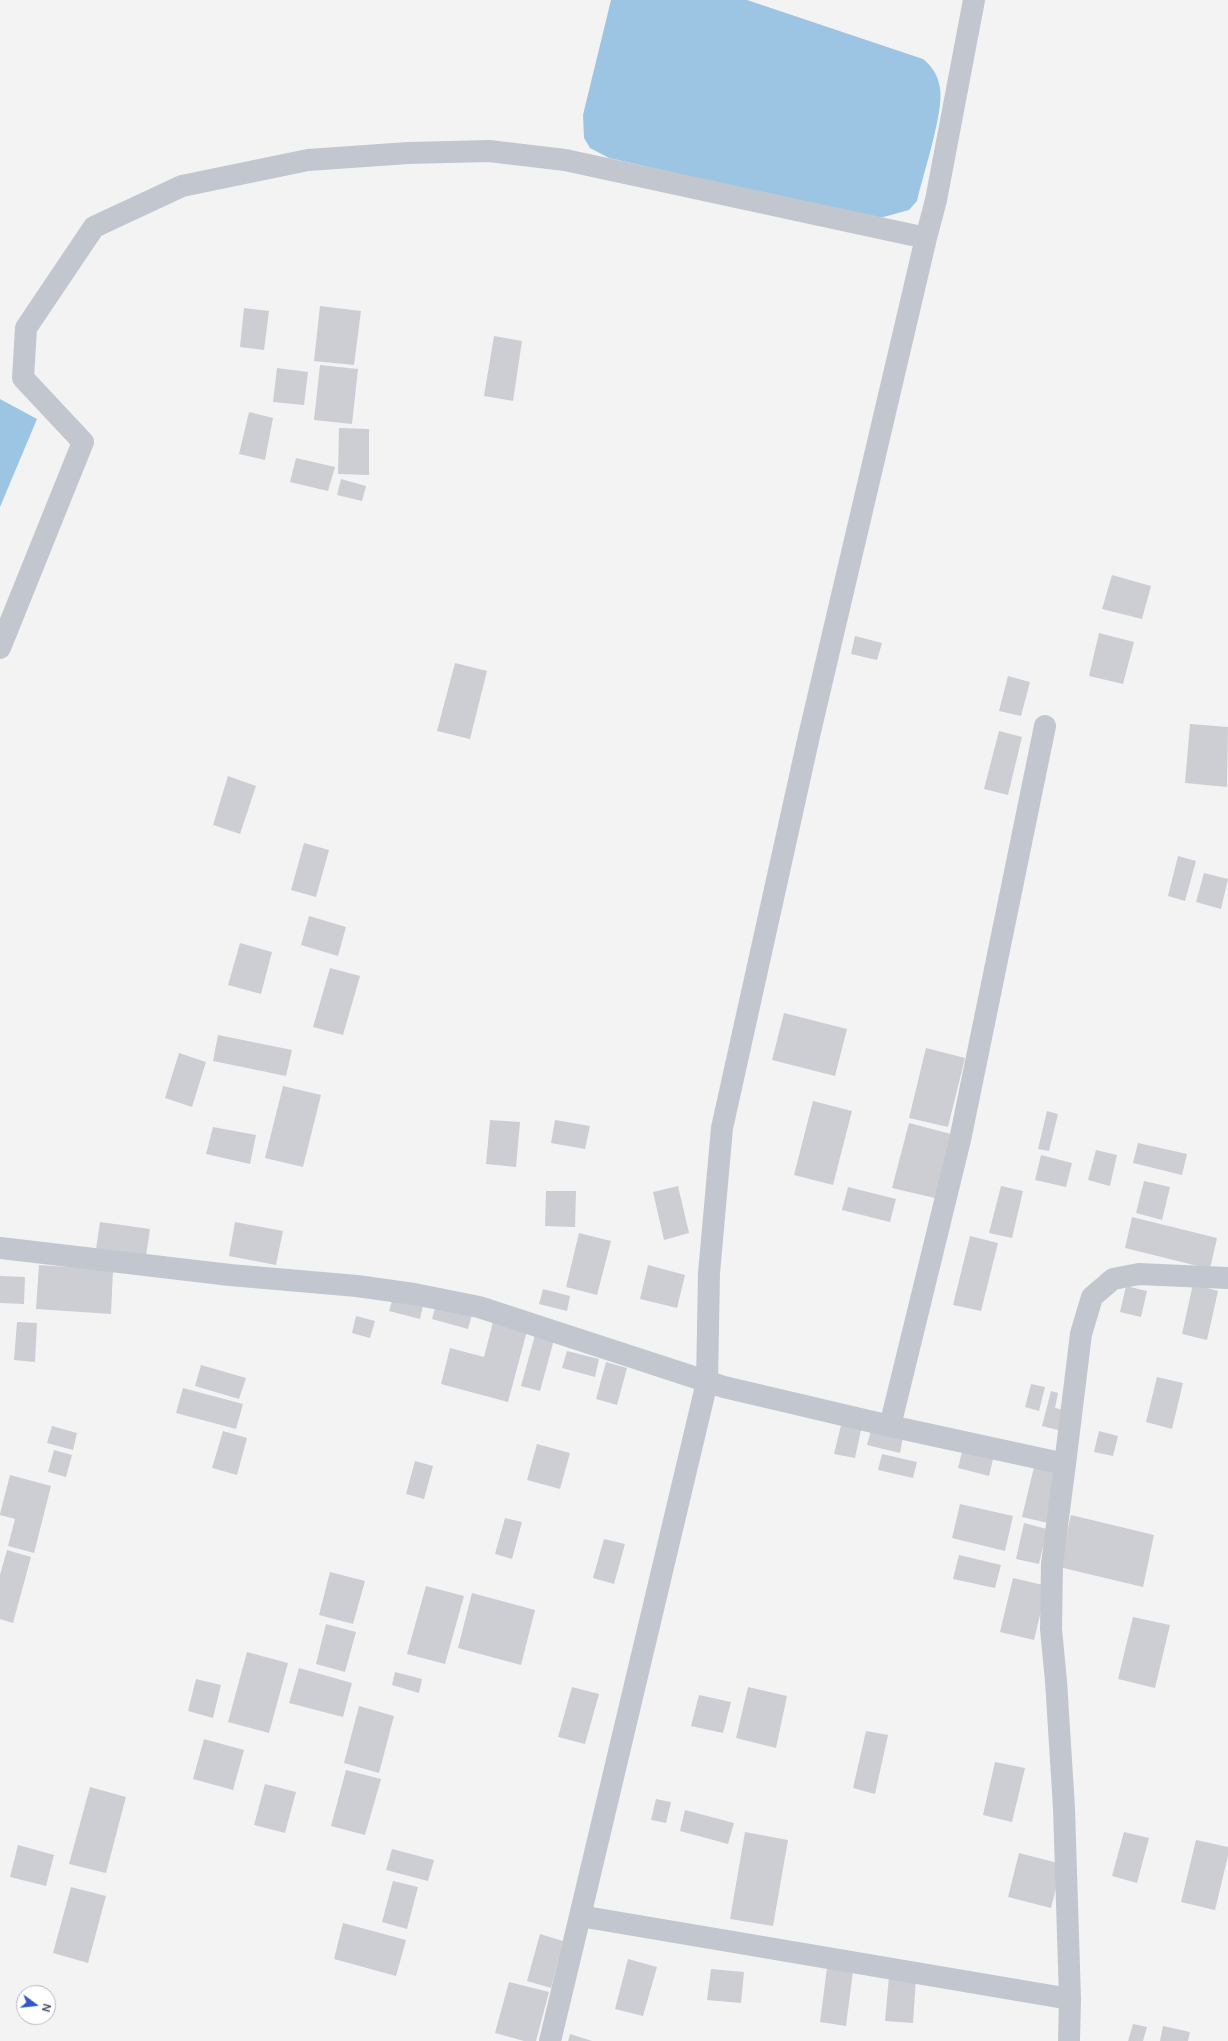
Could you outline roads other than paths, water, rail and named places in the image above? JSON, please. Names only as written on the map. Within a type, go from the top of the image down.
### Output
[{"type":"street","points":[[550,2041],[707,1382],[709,1274],[722,1128],[809,736],[936,200],[974,0]]},
{"type":"street","points":[[0,648],[83,442],[23,378],[26,328],[94,227],[182,186],[308,160],[408,153],[489,151],[565,160],[926,238]]},
{"type":"street","points":[[890,1426],[960,1140],[1045,726]]},
{"type":"street","points":[[0,1248],[230,1275],[357,1286],[414,1294],[479,1307],[707,1382],[890,1426],[1065,1464]]},
{"type":"street","points":[[1069,2041],[1070,1999],[1064,1808],[1056,1681],[1051,1629],[1052,1564],[1081,1334],[1092,1297],[1113,1279],[1139,1274],[1228,1278]]},
{"type":"street","points":[[580,1916],[1070,1999]]},
{"type":"water","points":[[611,0],[747,0],[923,59],[930,65],[938,80],[940,99],[936,128],[917,201],[909,210],[876,219],[609,158],[590,148],[584,138],[583,115]]},
{"type":"water","points":[[0,399],[37,419],[0,507]]}]
